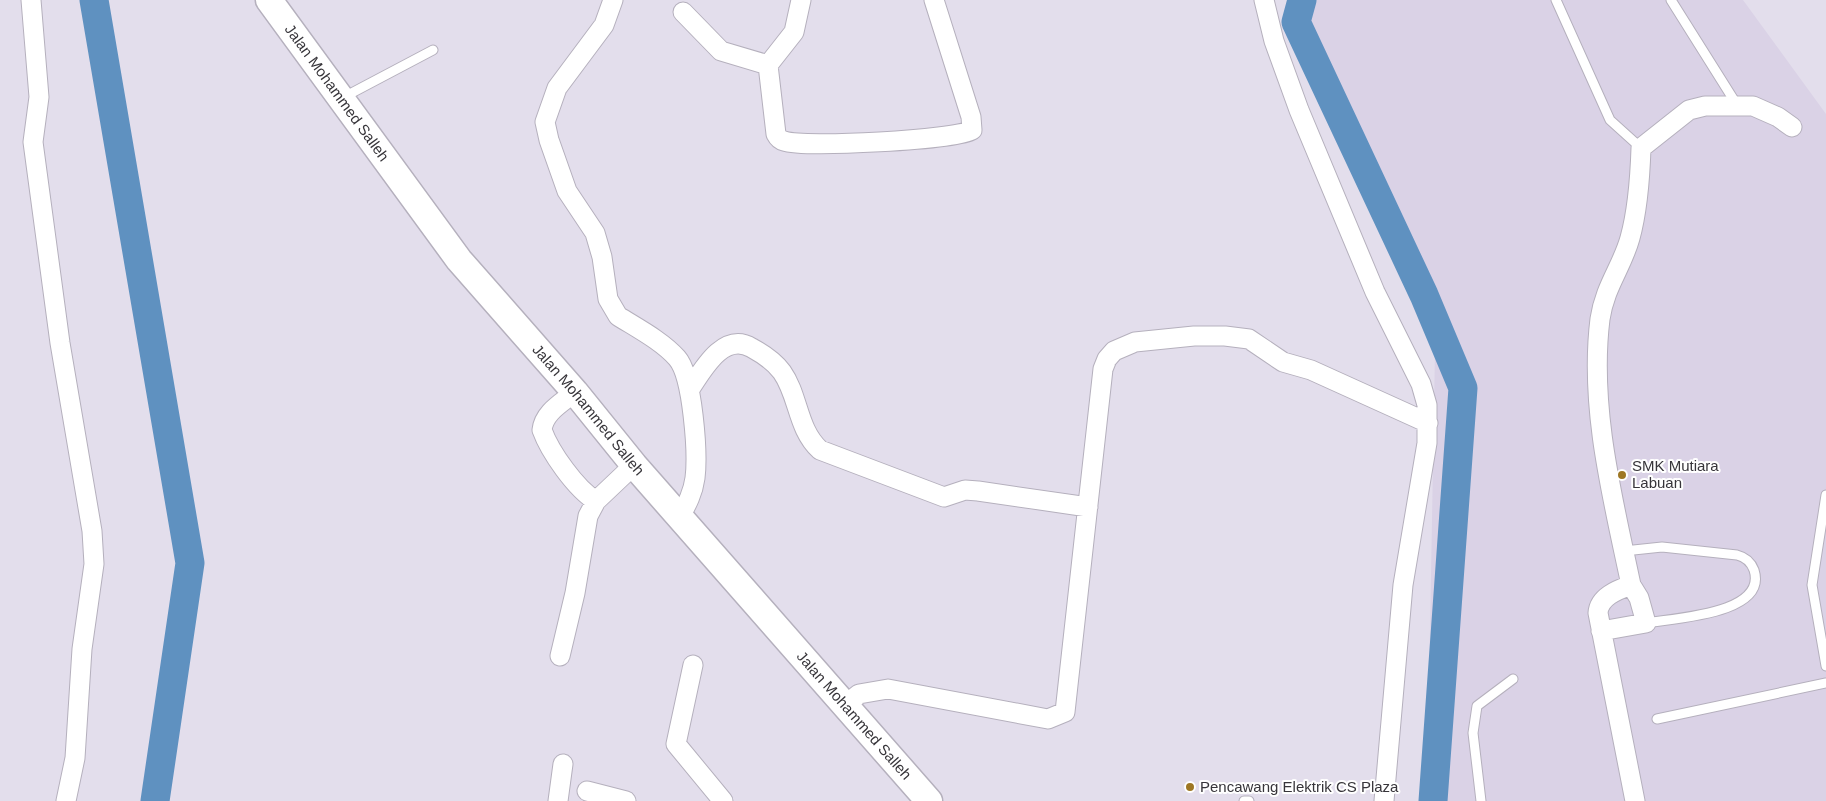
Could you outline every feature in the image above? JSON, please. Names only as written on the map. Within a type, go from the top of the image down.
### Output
[{"type":"main road","name":"Jalan Mohammed Salleh","points":[[269,0],[459,260],[575,392],[634,465],[929,801]]},
{"type":"street","points":[[32,0],[38,97],[33,142],[60,344],[92,531],[94,564],[82,649],[75,758],[66,801]]},
{"type":"street","points":[[613,0],[604,25],[557,88],[545,122],[567,191],[595,233],[602,256],[608,299],[611,306],[618,316],[678,359],[686,375],[690,389],[696,457],[692,494],[680,517]]},
{"type":"street","points":[[801,0],[794,32],[768,65],[776,134],[785,142],[815,144],[878,142],[970,132],[973,128],[971,117],[934,0]]},
{"type":"street","points":[[1264,0],[1274,41],[1299,110],[1375,292],[1421,384],[1427,406],[1427,443],[1403,585],[1384,801]]},
{"type":"street","points":[[683,12],[721,51],[768,65]]},
{"type":"street","points":[[1600,631],[1646,623],[1639,598],[1631,585],[1624,551],[1605,453],[1598,387],[1600,319],[1608,287],[1630,240],[1638,196],[1641,148],[1688,110],[1705,106],[1753,106],[1766,111],[1792,127]]},
{"type":"street","points":[[844,706],[859,694],[888,689],[1048,719],[1065,712],[1104,369],[1107,359],[1114,351],[1135,342],[1194,336],[1225,336],[1249,339],[1283,362],[1311,370],[1428,423]]},
{"type":"street","points":[[690,389],[704,366],[722,348],[735,343],[744,343],[764,355],[783,374],[807,435],[820,450],[944,497],[965,490],[1088,507]]},
{"type":"street","points":[[575,392],[544,418],[542,430],[572,477],[589,497],[596,502]]},
{"type":"street","points":[[560,656],[575,593],[588,516],[596,502],[634,465]]},
{"type":"street","points":[[1631,585],[1607,596],[1600,603],[1598,613],[1600,631],[1636,801]]},
{"type":"street","points":[[693,665],[676,744],[723,801]]},
{"type":"street","points":[[558,801],[563,764]]},
{"type":"street","points":[[587,791],[626,801]]},
{"type":"lane","points":[[1556,0],[1610,120],[1641,148]]},
{"type":"lane","points":[[1671,0],[1737,105]]},
{"type":"lane","points":[[342,98],[433,50]]},
{"type":"lane","points":[[1826,496],[1812,585],[1826,666]]},
{"type":"lane","points":[[1624,551],[1662,547],[1738,555],[1744,557],[1754,570],[1753,591],[1746,600],[1731,607],[1646,623]]},
{"type":"lane","points":[[1481,801],[1473,733],[1477,706],[1513,679]]},
{"type":"lane","points":[[1658,719],[1826,683]]},
{"type":"shaded area","name":"SMK Mutiara Labuan","points":[[1311,0],[1743,0],[1826,114],[1826,801],[1427,801],[1435,351],[1300,20]]},
{"type":"waterway","points":[[94,0],[190,563],[155,801]]},
{"type":"waterway","points":[[1302,0],[1296,22],[1424,295],[1463,388],[1433,801]]},
{"type":"place","name":"SMK Mutiara Labuan","points":[[1622,475]]},
{"type":"place","name":"Pencawang Elektrik CS Plaza","points":[[1190,787]]}]
